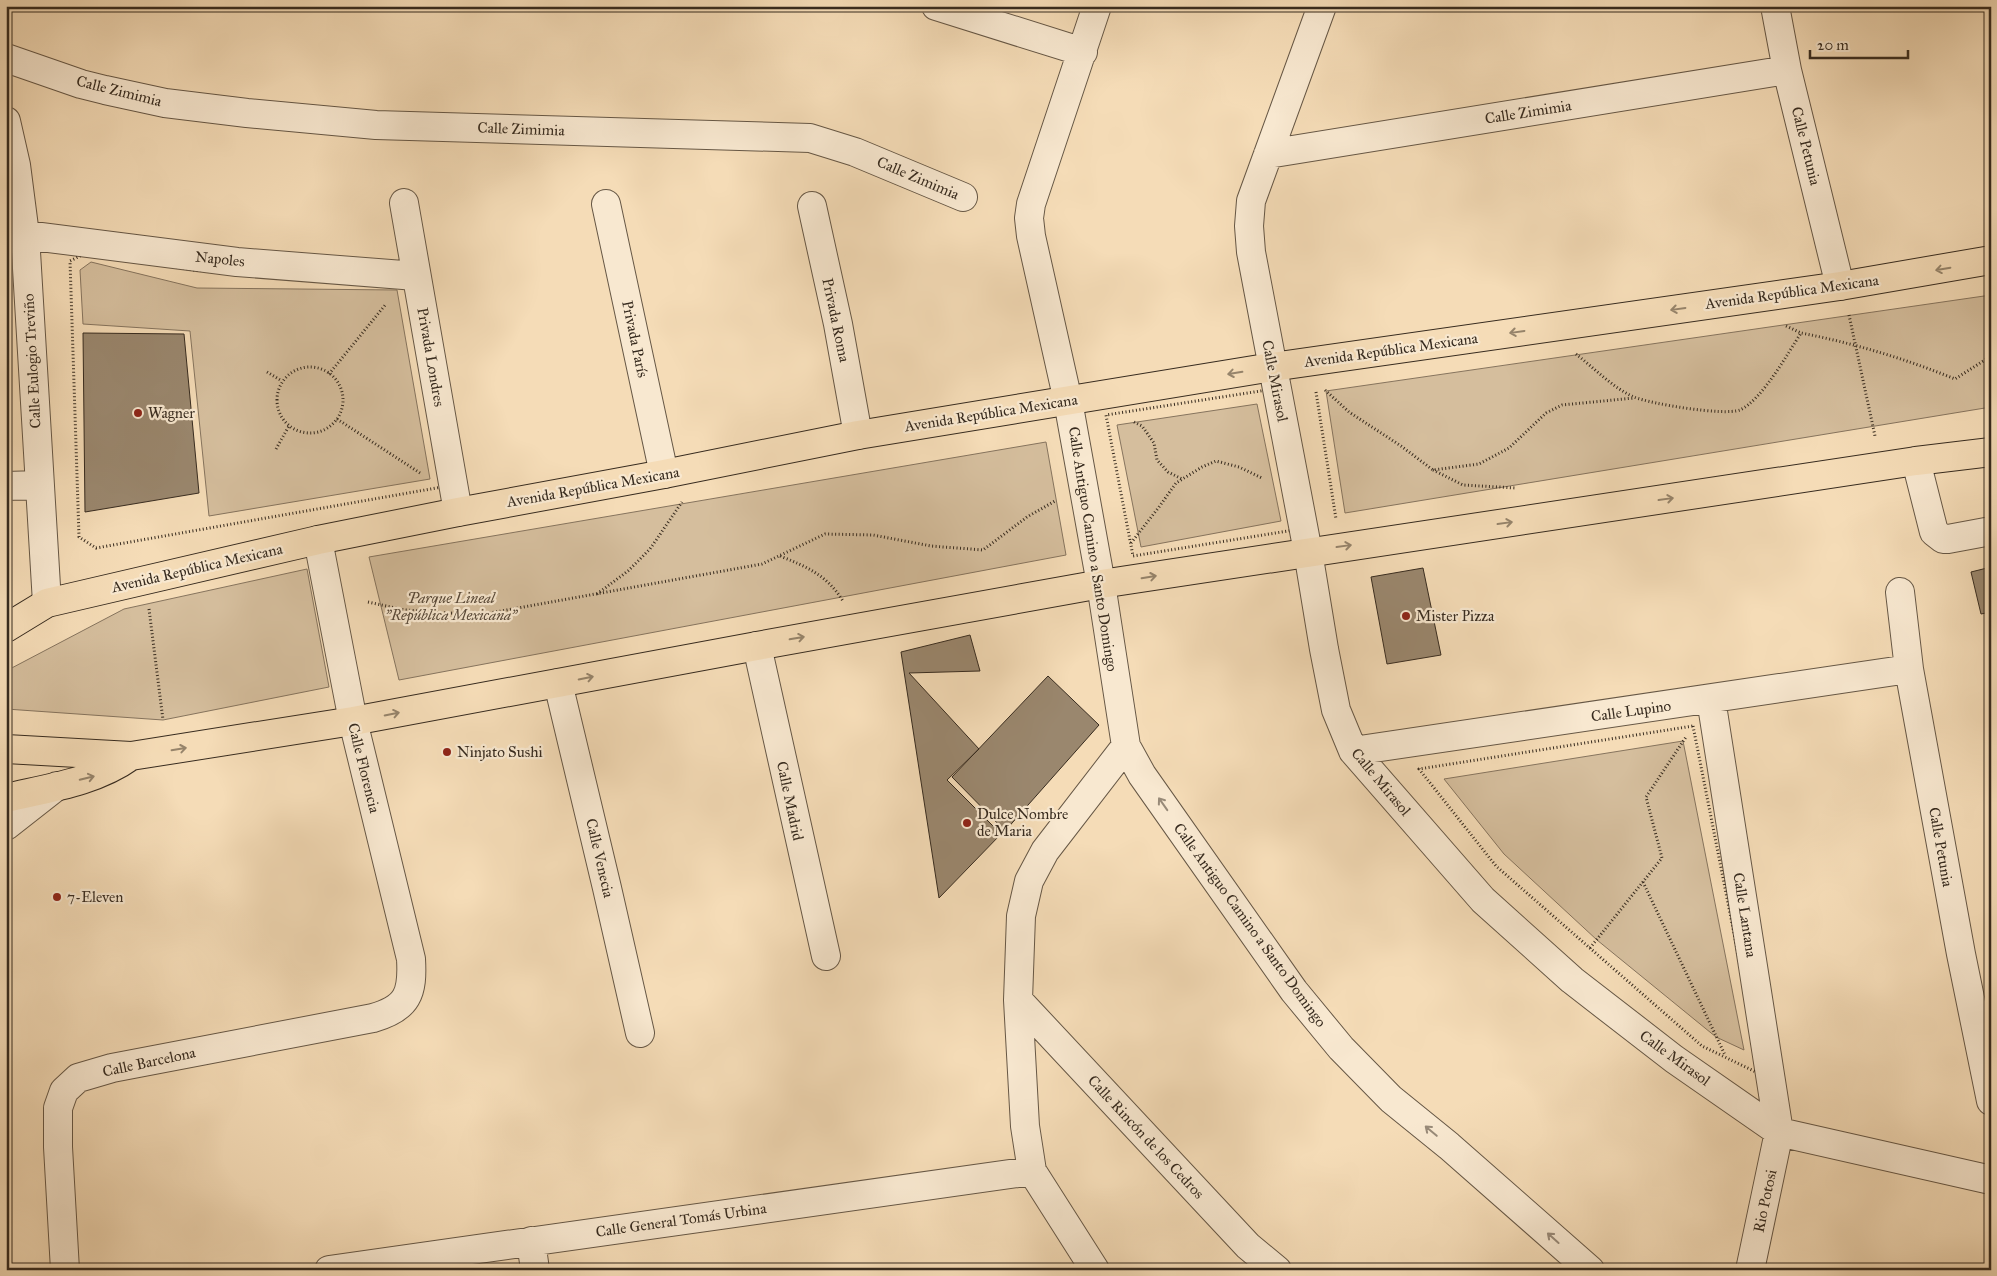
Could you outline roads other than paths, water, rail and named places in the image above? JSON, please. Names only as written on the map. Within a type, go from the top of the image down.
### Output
[{"type":"main road","name":"Avenida República Mexicana","points":[[6,628],[47,604],[318,540],[858,435],[1272,367],[1840,286],[1991,260]]},
{"type":"main road","points":[[6,749],[131,756],[353,722],[1101,584],[1916,461],[1987,456]]},
{"type":"main road","points":[[6,604],[47,604]]},
{"type":"main road","points":[[6,798],[98,776],[131,756]]},
{"type":"street","points":[[936,6],[1082,52]]},
{"type":"street","name":"Calle Antiguo Camino a Santo Domingo","points":[[1097,6],[1031,204],[1029,218],[1031,236],[1068,401],[1101,584],[1126,746],[1142,775],[1294,991],[1341,1048],[1391,1099],[1449,1146],[1590,1270]]},
{"type":"street","name":"Calle Mirasol","points":[[1322,6],[1252,201],[1249,226],[1251,252],[1336,710],[1353,751],[1483,900],[1498,914],[1572,980],[1674,1058],[1779,1132],[1991,1180]]},
{"type":"street","name":"Calle Petunia","points":[[1775,6],[1787,70],[1840,286]]},
{"type":"street","name":"Calle Zimimia","points":[[6,58],[81,84],[105,90],[165,103],[247,113],[376,125],[810,138],[855,152],[963,198]]},
{"type":"street","name":"Calle Zimimia","points":[[1268,154],[1787,70]]},
{"type":"street","name":"Calle Eulogio Treviño","points":[[6,121],[16,165],[25,234],[47,604]]},
{"type":"street","name":"Privada Londres","points":[[404,203],[408,280],[458,512]]},
{"type":"street","name":"Privada París","points":[[606,204],[664,474]]},
{"type":"street","name":"Privada Roma","points":[[812,206],[838,324],[858,435]]},
{"type":"street","name":"Napoles","points":[[25,234],[237,262],[408,280]]},
{"type":"street","points":[[1916,461],[1934,532],[1943,539],[1948,539],[1991,531]]},
{"type":"street","points":[[6,486],[39,485]]},
{"type":"street","name":"Calle Florencia","points":[[318,540],[353,722],[412,959],[412,980],[408,994]]},
{"type":"street","name":"Calle Petunia","points":[[1900,592],[1909,669],[1961,954],[1991,1101]]},
{"type":"street","name":"Calle Madrid","points":[[757,646],[826,956]]},
{"type":"street","name":"Calle Lupino","points":[[1353,751],[1909,669]]},
{"type":"street","name":"Calle Venecia","points":[[558,683],[640,1033]]},
{"type":"street","name":"Calle Lantana","points":[[1711,699],[1779,1132]]},
{"type":"street","points":[[1095,1270],[1032,1171],[1025,1126],[1018,1000],[1021,916],[1029,881],[1045,851],[1126,746]]},
{"type":"street","points":[[6,826],[57,786]]},
{"type":"street","name":"Calle Barcelona","points":[[65,1270],[58,1147],[58,1108],[64,1091],[71,1083],[78,1078],[112,1068],[373,1018],[390,1013],[401,1004],[408,994]]},
{"type":"street","name":"Calle Rincón de los Cedros","points":[[1018,1000],[1248,1246],[1276,1270]]},
{"type":"street","name":"Rio Potosi","points":[[1750,1270],[1779,1132]]},
{"type":"street","name":"Calle General Tomás Urbina","points":[[329,1270],[1032,1171]]},
{"type":"street","points":[[531,1241],[535,1270]]},
{"type":"place","name":"Wagner","points":[[138,413]]},
{"type":"place","name":"Mister Pizza","points":[[1406,616]]},
{"type":"place","name":"Ninjato Sushi","points":[[447,752]]},
{"type":"place","name":"Dulce Nombre de Maria","points":[[967,823]]},
{"type":"place","name":"7-Eleven","points":[[57,897]]},
{"type":"park label","name":"Parque Lineal \"República Mexicana\"","points":[[451,606]]}]
